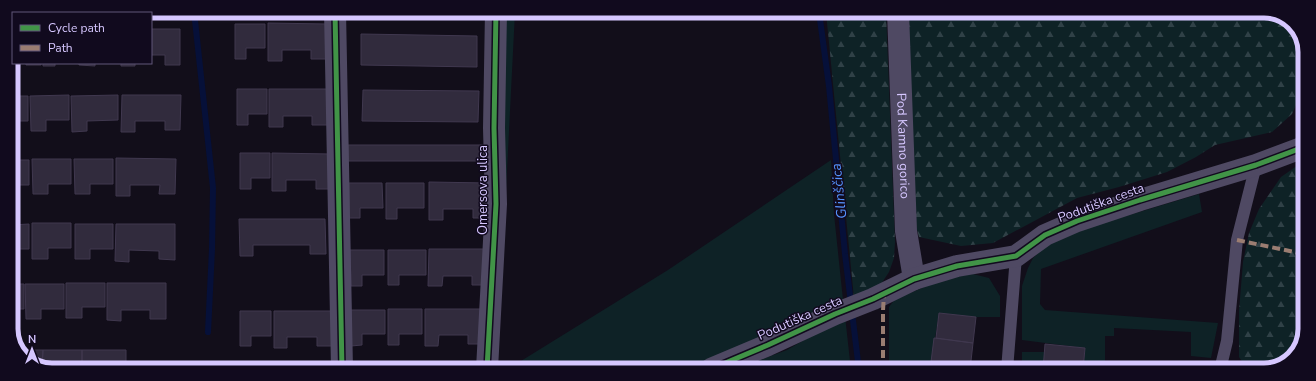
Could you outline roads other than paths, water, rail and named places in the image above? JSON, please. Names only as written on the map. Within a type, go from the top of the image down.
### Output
[{"type":"street","points":[[335,18],[342,363]]},
{"type":"street","name":"Omersova ulica","points":[[487,363],[496,204],[494,121],[496,18]]},
{"type":"street","name":"Pod Kamno gorico","points":[[898,18],[906,231],[914,279]]},
{"type":"street","name":"Podutiška cesta","points":[[725,363],[835,314],[873,299],[914,279],[957,266],[1016,256],[1045,235],[1077,221],[1140,200],[1256,165],[1298,149]]},
{"type":"lane","points":[[1222,363],[1227,341],[1237,240],[1256,165]]},
{"type":"lane","points":[[1008,363],[1016,256]]},
{"type":"waterway","points":[[195,18],[213,188],[208,332]]},
{"type":"waterway","name":"Glinščica","points":[[820,18],[829,86],[845,254],[858,363]]}]
